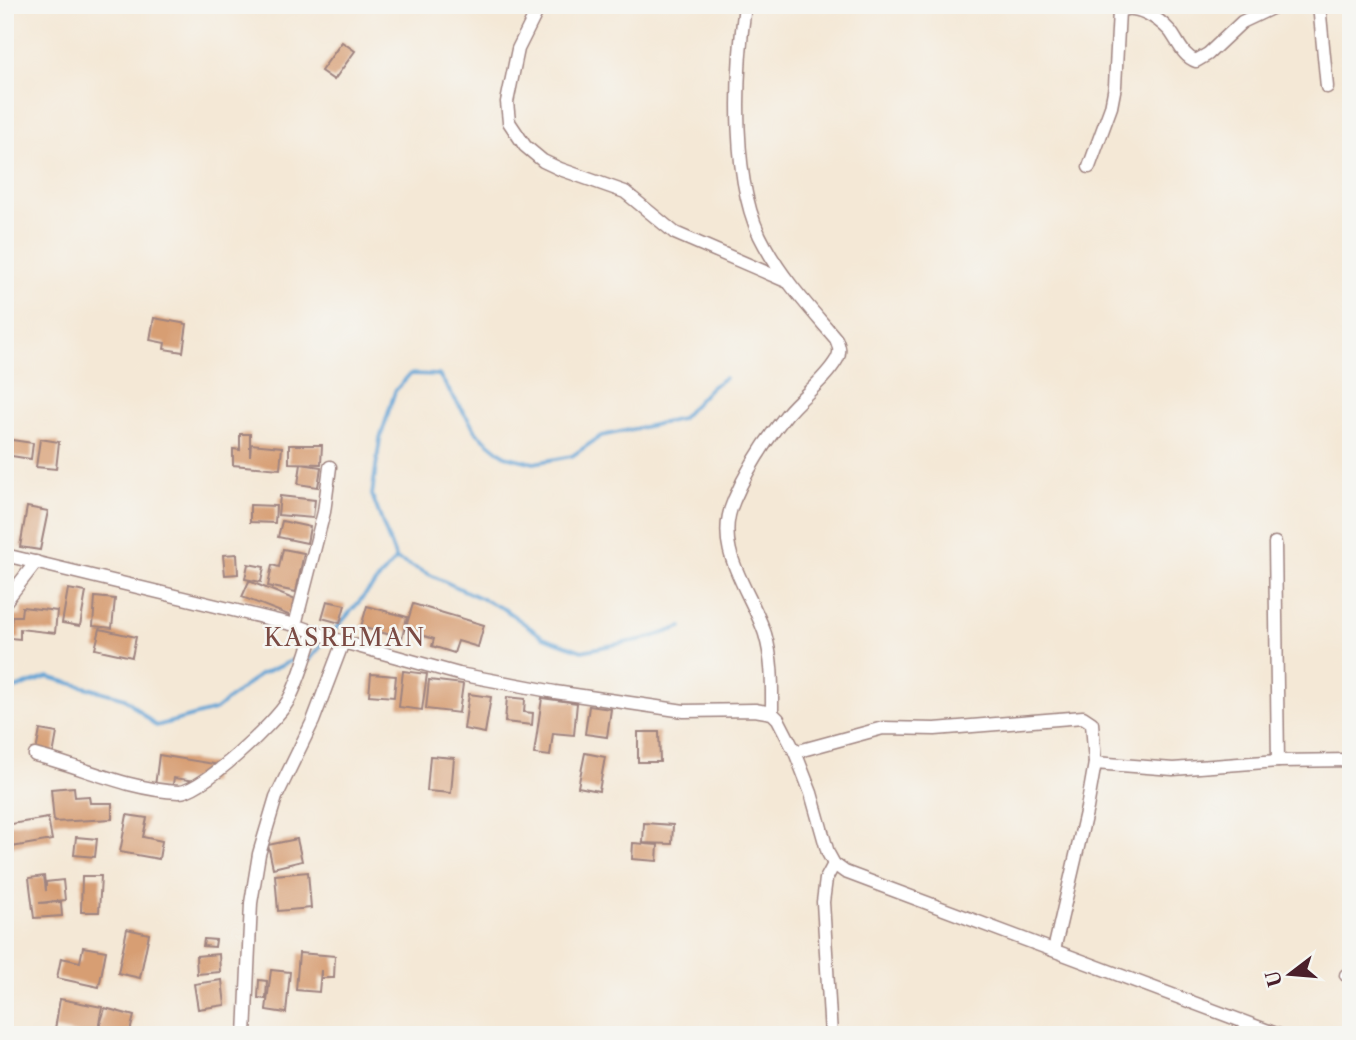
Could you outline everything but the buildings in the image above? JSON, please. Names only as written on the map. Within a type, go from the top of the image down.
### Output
[{"type":"street","points":[[540,5],[518,49],[507,102],[509,122],[525,146],[543,161],[560,169],[625,192],[675,233],[786,281]]},
{"type":"street","points":[[745,5],[738,76],[743,173],[752,213],[763,244],[786,281],[840,347],[836,361],[787,415],[750,466],[727,520],[729,555],[765,635],[772,666],[772,713]]},
{"type":"street","points":[[1090,167],[1111,107],[1116,74],[1119,11],[1132,8],[1161,22],[1185,54],[1196,61],[1208,54],[1242,22],[1278,5]]},
{"type":"street","points":[[1319,5],[1327,87]]},
{"type":"street","points":[[295,625],[324,512],[330,467]]},
{"type":"street","points":[[1275,543],[1278,761]]},
{"type":"street","points":[[5,555],[295,625],[459,674],[555,692],[684,711],[755,710],[772,713],[796,752],[828,853],[834,864],[845,872],[1279,1035]]},
{"type":"street","points":[[5,602],[36,562]]},
{"type":"street","points":[[35,755],[128,784],[182,792],[199,786],[232,760],[282,712],[317,632]]},
{"type":"street","points":[[245,1035],[251,903],[259,854],[276,797],[313,721],[338,640]]},
{"type":"street","points":[[796,752],[883,727],[935,729],[1083,717],[1092,723],[1095,763],[1054,950]]},
{"type":"street","points":[[1095,763],[1173,769],[1278,761],[1351,760]]},
{"type":"street","points":[[831,1035],[822,902],[826,878],[834,864]]},
{"type":"waterway","points":[[396,559],[372,495],[380,439],[395,391],[410,374],[439,375],[478,434],[505,456],[534,463],[572,456],[601,436],[681,419],[711,387],[725,378]]},
{"type":"waterway","points":[[332,633],[396,559],[504,609],[543,637],[582,651],[649,638],[682,627]]},
{"type":"waterway","points":[[309,660],[327,639]]},
{"type":"waterway","points":[[5,692],[48,677],[125,698],[156,726],[215,710],[259,675],[293,660],[302,660]]},
{"type":"district","name":"KASREMAN","points":[[345,637]]}]
